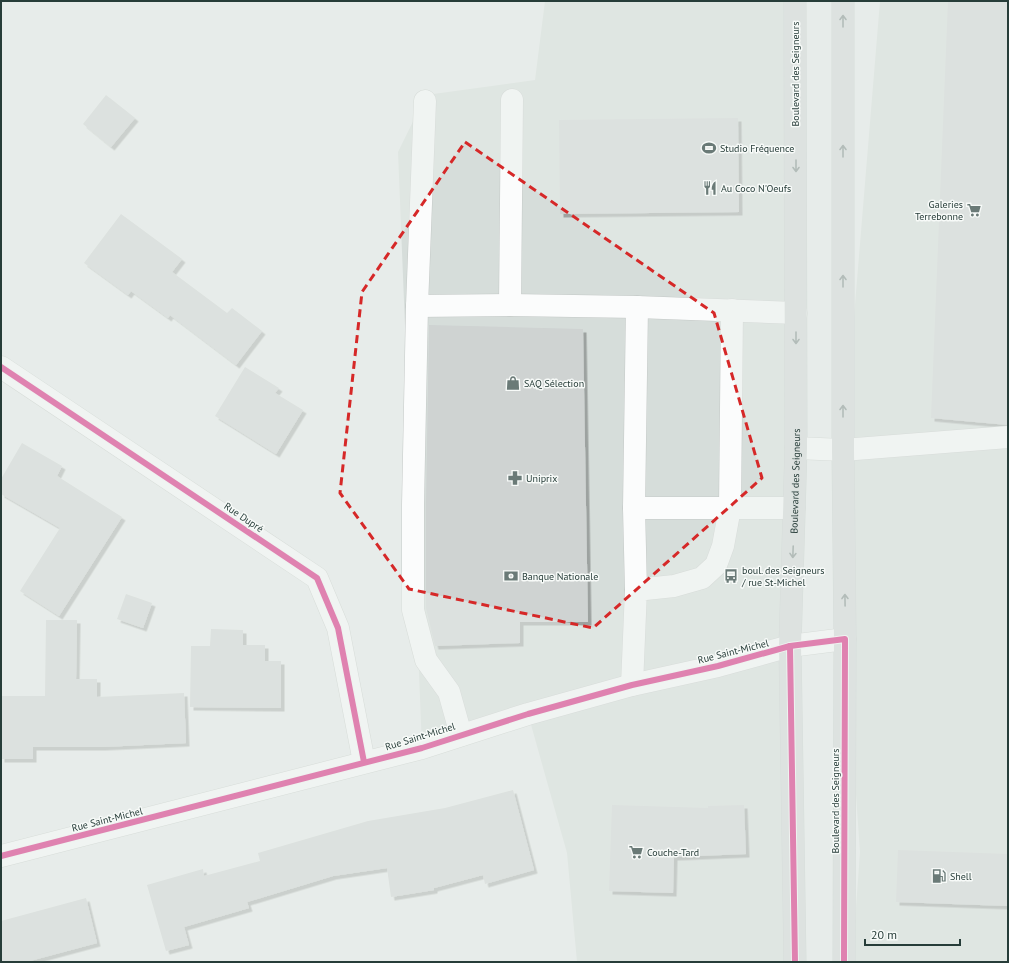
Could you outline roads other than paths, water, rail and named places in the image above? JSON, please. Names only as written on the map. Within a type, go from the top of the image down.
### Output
[{"type":"main road","name":"Boulevard des Seigneurs","points":[[795,1],[796,448],[790,646],[795,962]]},
{"type":"main road","name":"Boulevard des Seigneurs","points":[[843,1],[843,450],[845,639],[844,962]]},
{"type":"street","points":[[510,305],[512,100]]},
{"type":"street","points":[[425,101],[417,306],[413,497],[413,610],[426,660],[449,692],[461,735]]},
{"type":"street","points":[[417,306],[510,305],[637,307],[796,313]]},
{"type":"street","points":[[632,684],[636,590],[634,508],[637,307]]},
{"type":"street","points":[[636,590],[674,586],[702,578],[716,565],[724,546],[730,508],[732,310]]},
{"type":"street","name":"Rue Dupré","points":[[1,367],[317,578],[338,628],[364,762]]},
{"type":"street","points":[[796,448],[843,450],[1008,436]]},
{"type":"street","points":[[634,508],[794,508]]},
{"type":"street","name":"Rue Saint-Michel","points":[[1,856],[422,748],[528,714],[632,684],[718,666],[790,646],[845,639]]},
{"type":"place","name":"Studio Fréquence","points":[[709,148]]},
{"type":"place","name":"Au Coco N'Oeufs","points":[[710,188]]},
{"type":"place","name":"Galeries Terrebonne","points":[[974,210]]},
{"type":"place","name":"SAQ Sélection","points":[[513,383]]},
{"type":"place","name":"Uniprix","points":[[515,478]]},
{"type":"place","name":"Banque Nationale","points":[[511,576]]},
{"type":"place","name":"boul. des Seigneurs / rue St-Michel","points":[[731,576]]},
{"type":"place","name":"Couche-Tard","points":[[636,852]]},
{"type":"place","name":"Shell","points":[[939,876]]}]
